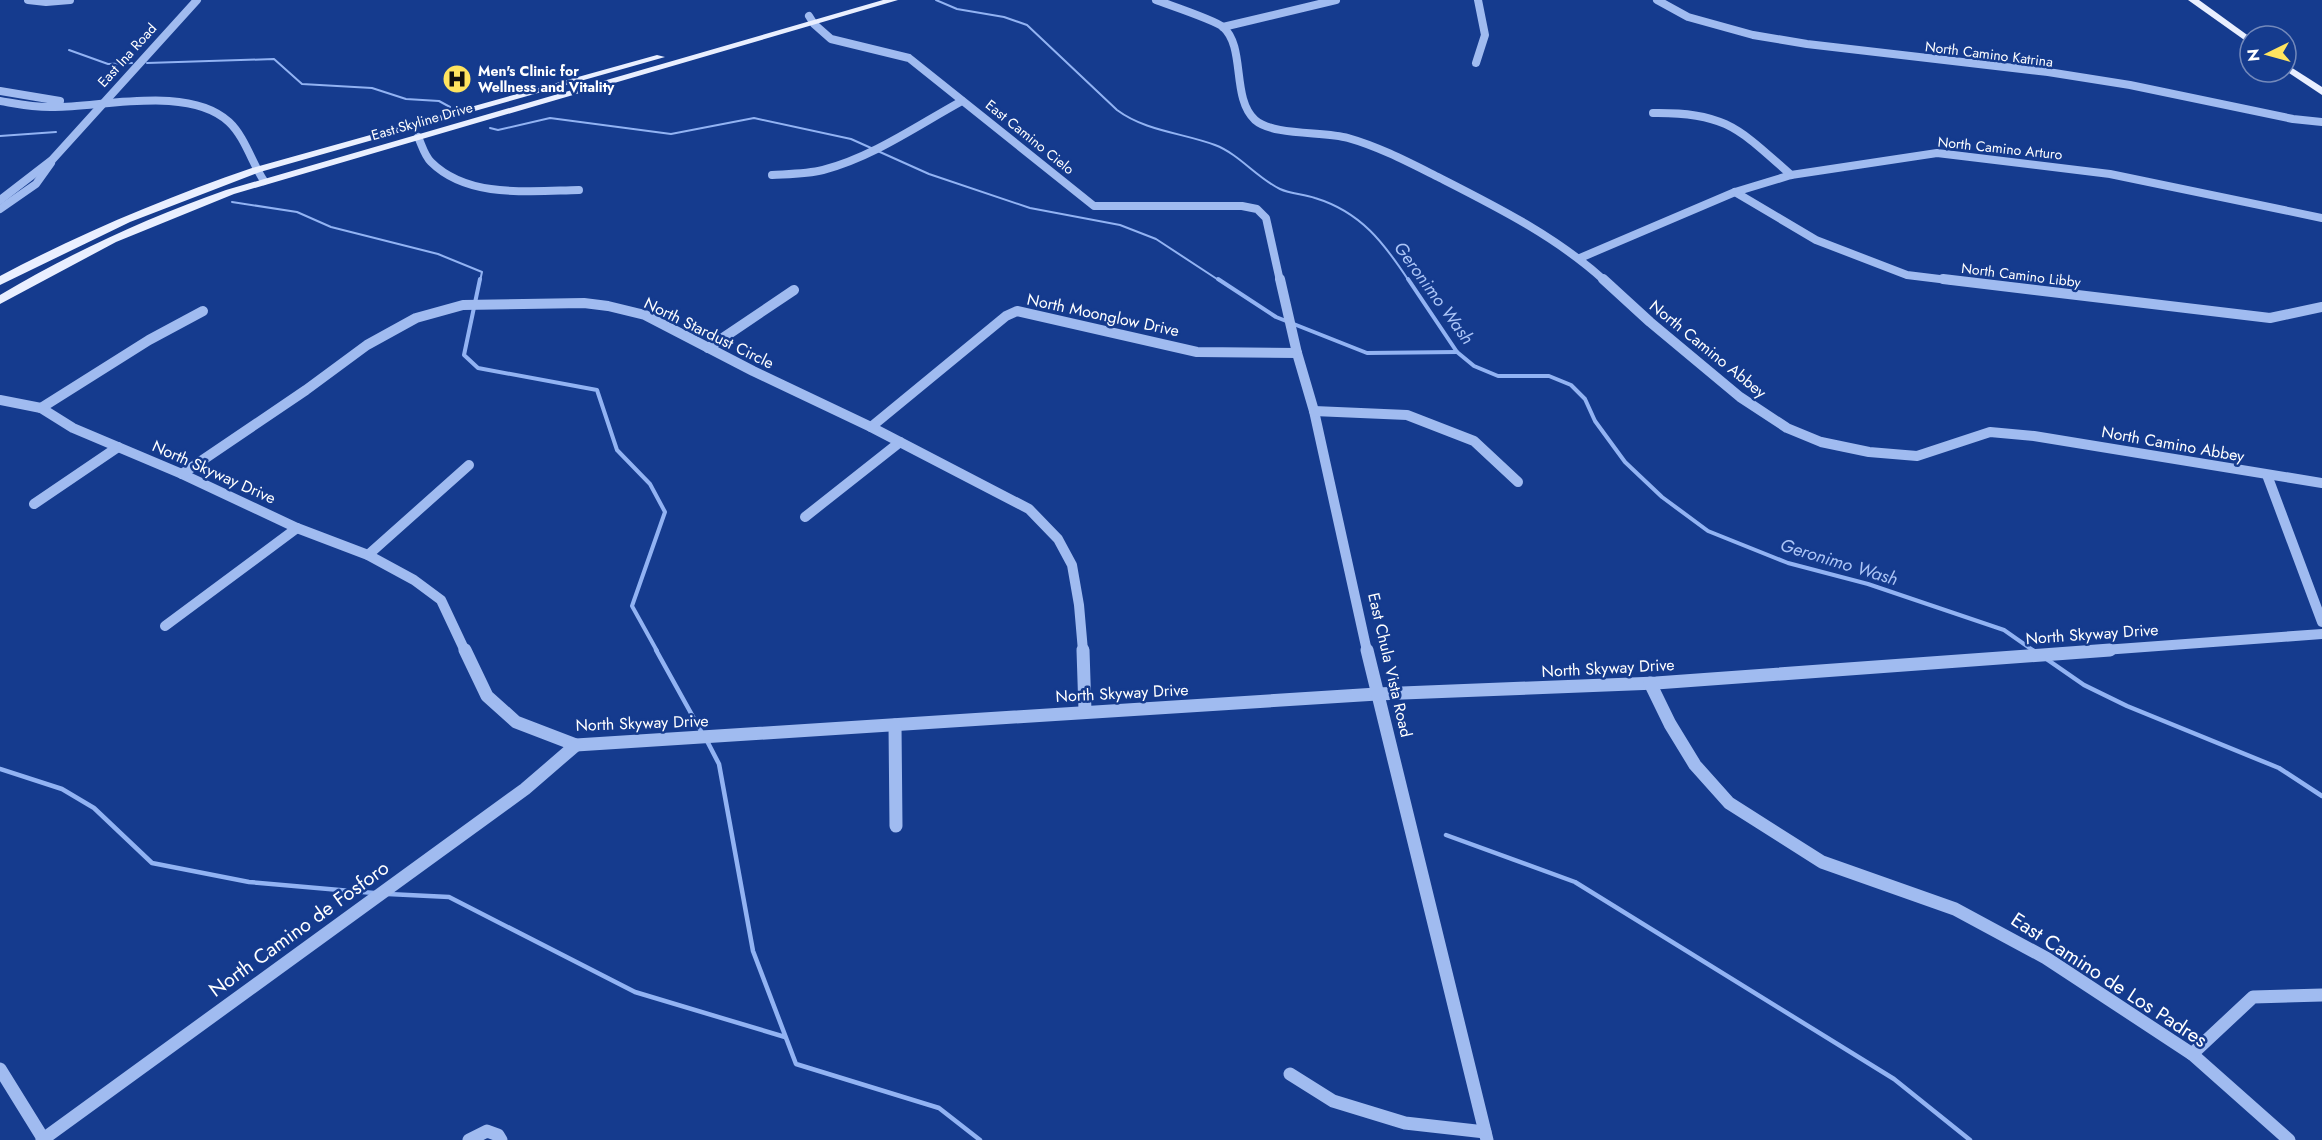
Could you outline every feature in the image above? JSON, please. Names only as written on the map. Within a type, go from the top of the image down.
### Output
[{"type":"main road","name":"East Skyline Drive","points":[[0,300],[70,261],[151,224],[264,181],[811,20],[862,0]]},
{"type":"main road","name":"East Skyline Drive","points":[[0,281],[42,257],[150,209],[256,170],[811,20],[893,0]]},
{"type":"main road","points":[[2193,0],[2238,32]]},
{"type":"main road","points":[[2298,75],[2322,92]]},
{"type":"street","points":[[28,0],[46,2],[70,0]]},
{"type":"street","name":"East Ina Road","points":[[52,160],[197,0]]},
{"type":"street","points":[[1156,0],[1223,27],[1317,2],[1336,0]]},
{"type":"street","points":[[1476,63],[1485,35],[1478,0]]},
{"type":"street","name":"North Camino Katrina","points":[[1657,0],[1688,17],[1753,35],[1807,44],[2048,72],[2130,85],[2293,119],[2322,122]]},
{"type":"street","name":"East Camino Cielo","points":[[811,20],[831,39],[909,58],[1094,206],[1242,206],[1257,209]]},
{"type":"street","name":"North Camino Abbey","points":[[1223,27],[1232,40],[1244,102],[1256,121],[1281,130],[1347,137],[1398,157],[1491,204],[1580,258],[1650,322],[1740,398],[1787,428],[1821,442],[1869,452],[1917,456],[1990,432],[2034,436],[2322,483]]},
{"type":"street","points":[[0,91],[81,104]]},
{"type":"street","points":[[0,101],[52,107],[158,101],[184,104],[219,114],[230,123],[264,181]]},
{"type":"street","points":[[772,175],[805,173],[831,168],[861,155],[962,101]]},
{"type":"street","points":[[1653,112],[1690,112],[1718,118],[1740,130],[1791,175]]},
{"type":"street","points":[[418,137],[430,161],[451,175],[483,188],[517,192],[579,190]]},
{"type":"street","name":"North Camino Arturo","points":[[1580,258],[1735,192],[1791,175],[1936,153],[2112,175],[2322,218]]},
{"type":"street","points":[[0,200],[52,160]]},
{"type":"street","points":[[0,209],[21,196],[46,175],[52,160]]},
{"type":"street","name":"North Camino Libby","points":[[1735,192],[1816,240],[1907,275],[2270,318],[2322,307]]},
{"type":"street","name":"East Chula Vista Road","points":[[1257,209],[1266,218],[1269,226],[1297,352],[1314,411],[1377,694],[1486,1136],[1395,1120],[1333,1101],[1290,1074]]},
{"type":"street","points":[[708,348],[794,290]]},
{"type":"street","name":"North Stardust Circle","points":[[183,474],[306,390],[367,345],[416,318],[463,305],[507,303],[584,303],[645,315],[871,427],[1029,509],[1051,528],[1067,551],[1077,578],[1085,711]]},
{"type":"street","points":[[41,408],[149,340],[203,311]]},
{"type":"street","name":"North Moonglow Drive","points":[[871,427],[1006,316],[1017,311],[1197,352],[1297,352]]},
{"type":"street","name":"North Skyway Drive","points":[[0,400],[41,408],[73,428],[183,474],[297,528],[368,555],[414,580],[441,600],[487,696],[516,722],[576,745],[1377,694],[1650,683],[2322,634]]},
{"type":"street","points":[[1314,411],[1407,415],[1474,441],[1518,482]]},
{"type":"street","points":[[805,517],[900,442]]},
{"type":"street","points":[[34,504],[118,447]]},
{"type":"street","points":[[368,555],[469,465]]},
{"type":"street","points":[[2267,475],[2322,622]]},
{"type":"street","points":[[165,627],[297,528]]},
{"type":"street","name":"East Camino de Los Padres","points":[[1650,683],[1670,724],[1695,765],[1729,803],[1822,862],[1955,909],[2046,958],[2192,1054],[2289,1140]]},
{"type":"street","points":[[895,725],[896,826]]},
{"type":"street","name":"North Camino de Fosforo","points":[[43,1140],[525,789],[576,745]]},
{"type":"street","points":[[2192,1054],[2253,997],[2322,995]]},
{"type":"street","points":[[0,1069],[43,1140]]},
{"type":"street","points":[[469,1140],[487,1131],[498,1135],[501,1140]]},
{"type":"waterway","name":"Geronimo Wash","points":[[936,0],[957,9],[1004,17],[1027,25],[1117,110],[1128,117],[1152,127],[1215,145],[1232,154],[1280,189],[1315,198],[1346,212],[1370,230],[1409,281]]},
{"type":"waterway","points":[[69,50],[108,64],[132,63]]},
{"type":"waterway","points":[[147,63],[274,59],[302,84],[372,88],[406,99],[439,101],[450,107]]},
{"type":"waterway","points":[[490,128],[498,130],[550,118],[671,134],[754,118],[851,139],[929,174],[1030,208],[1120,225],[1156,239],[1220,281]]},
{"type":"waterway","points":[[0,136],[56,132]]},
{"type":"waterway","points":[[232,202],[297,212],[331,227],[438,254],[482,272],[480,281]]},
{"type":"waterway","points":[[480,279],[464,355],[478,368],[597,390],[617,450],[650,484],[665,512],[632,606],[657,651]]},
{"type":"waterway","points":[[1218,279],[1276,317],[1367,353],[1457,352]]},
{"type":"waterway","name":"Geronimo Wash","points":[[1408,279],[1457,352]]},
{"type":"waterway","name":"Geronimo Wash","points":[[1457,352],[1474,366],[1498,376],[1549,376],[1571,385],[1585,399],[1595,421],[1625,462],[1662,497],[1708,531],[1788,563],[1868,584],[2004,630],[2034,651],[2032,650]]},
{"type":"waterway","points":[[656,650],[702,733]]},
{"type":"waterway","name":"Geronimo Wash","points":[[2045,658],[2084,685],[2127,706],[2279,768],[2322,796]]},
{"type":"waterway","points":[[706,739],[719,764],[753,951],[796,1064],[939,1108],[980,1140]]},
{"type":"waterway","points":[[0,769],[62,789],[94,808],[152,863],[249,882],[374,893]]},
{"type":"waterway","points":[[1446,835],[1575,882],[1894,1079],[1970,1140]]},
{"type":"waterway","points":[[388,894],[449,897],[635,992],[785,1037]]},
{"type":"place","name":"Men's Clinic for Wellness and Vitality","points":[[457,79]]}]
